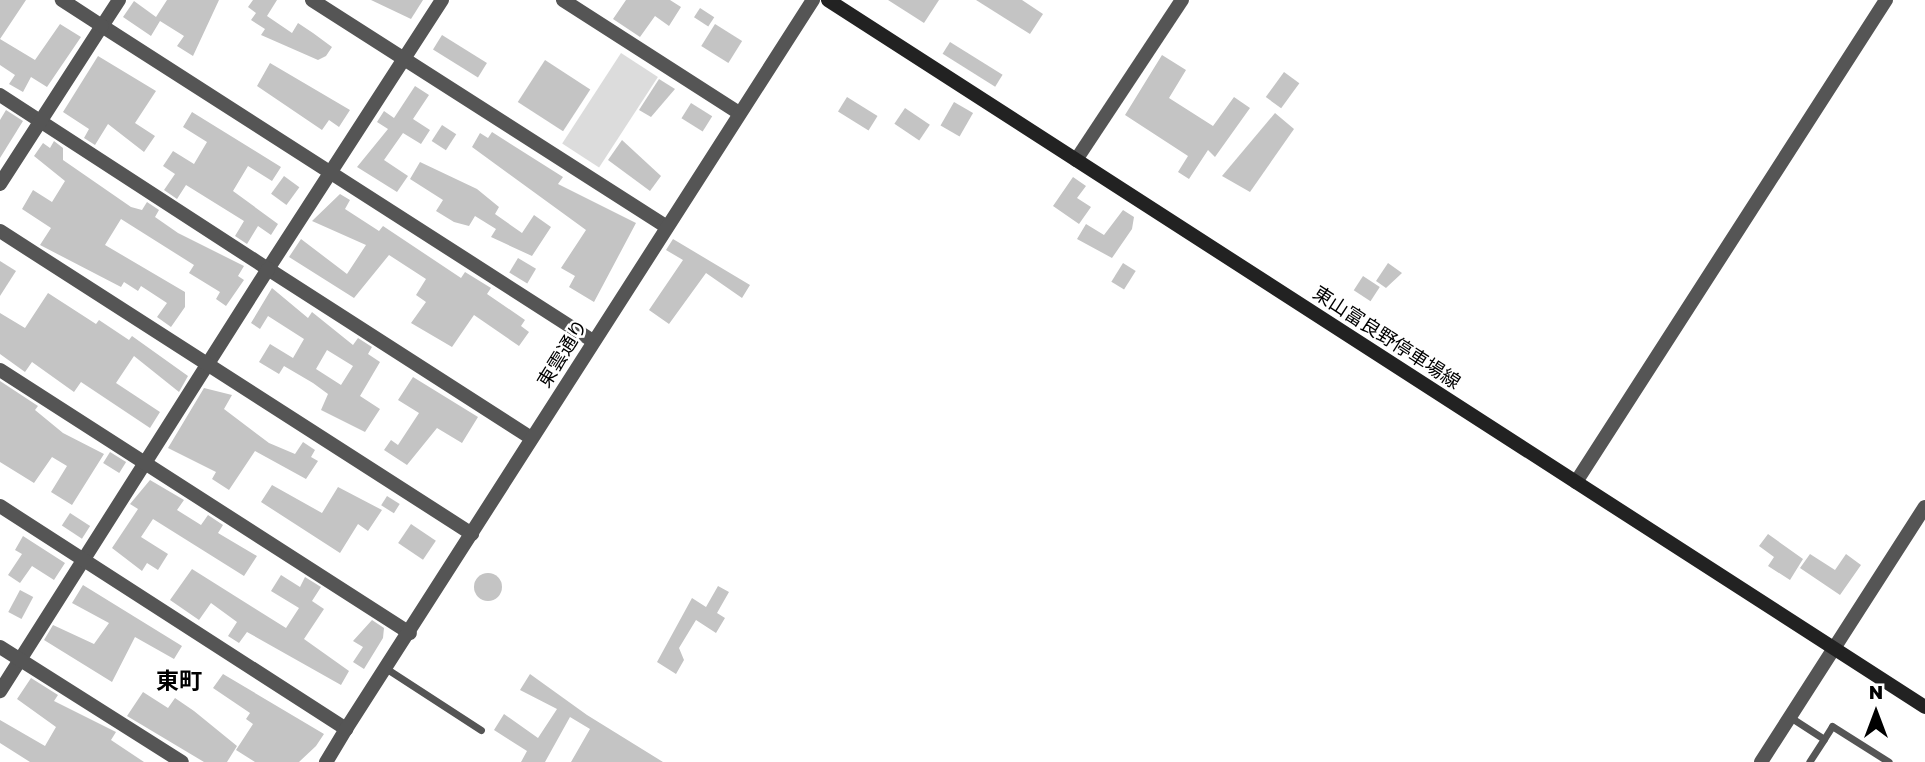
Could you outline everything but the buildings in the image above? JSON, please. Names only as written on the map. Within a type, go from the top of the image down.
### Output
[{"type":"main road","name":"東山富良野停車場線","points":[[828,0],[1925,707]]},
{"type":"street","points":[[62,0],[593,341]]},
{"type":"street","points":[[0,184],[119,0]]},
{"type":"street","points":[[312,0],[665,226]]},
{"type":"street","points":[[0,691],[442,0]]},
{"type":"street","points":[[563,0],[739,113]]},
{"type":"street","name":"東雲通り","points":[[326,762],[665,226],[813,0]]},
{"type":"street","points":[[1076,160],[1182,0]]},
{"type":"street","points":[[1576,482],[1886,0]]},
{"type":"street","points":[[0,96],[531,438]]},
{"type":"street","points":[[0,231],[472,534]]},
{"type":"street","points":[[0,370],[410,632]]},
{"type":"street","points":[[0,506],[346,729]]},
{"type":"street","points":[[1761,762],[1925,507]]},
{"type":"street","points":[[0,647],[182,762]]},
{"type":"lane","points":[[387,669],[481,730]]},
{"type":"lane","points":[[1790,717],[1824,739]]},
{"type":"lane","points":[[1809,762],[1832,726],[1889,762]]},
{"type":"shaded area","points":[[621,53],[658,77],[599,168],[562,144]]},
{"type":"district","name":"東町","points":[[179,680]]}]
